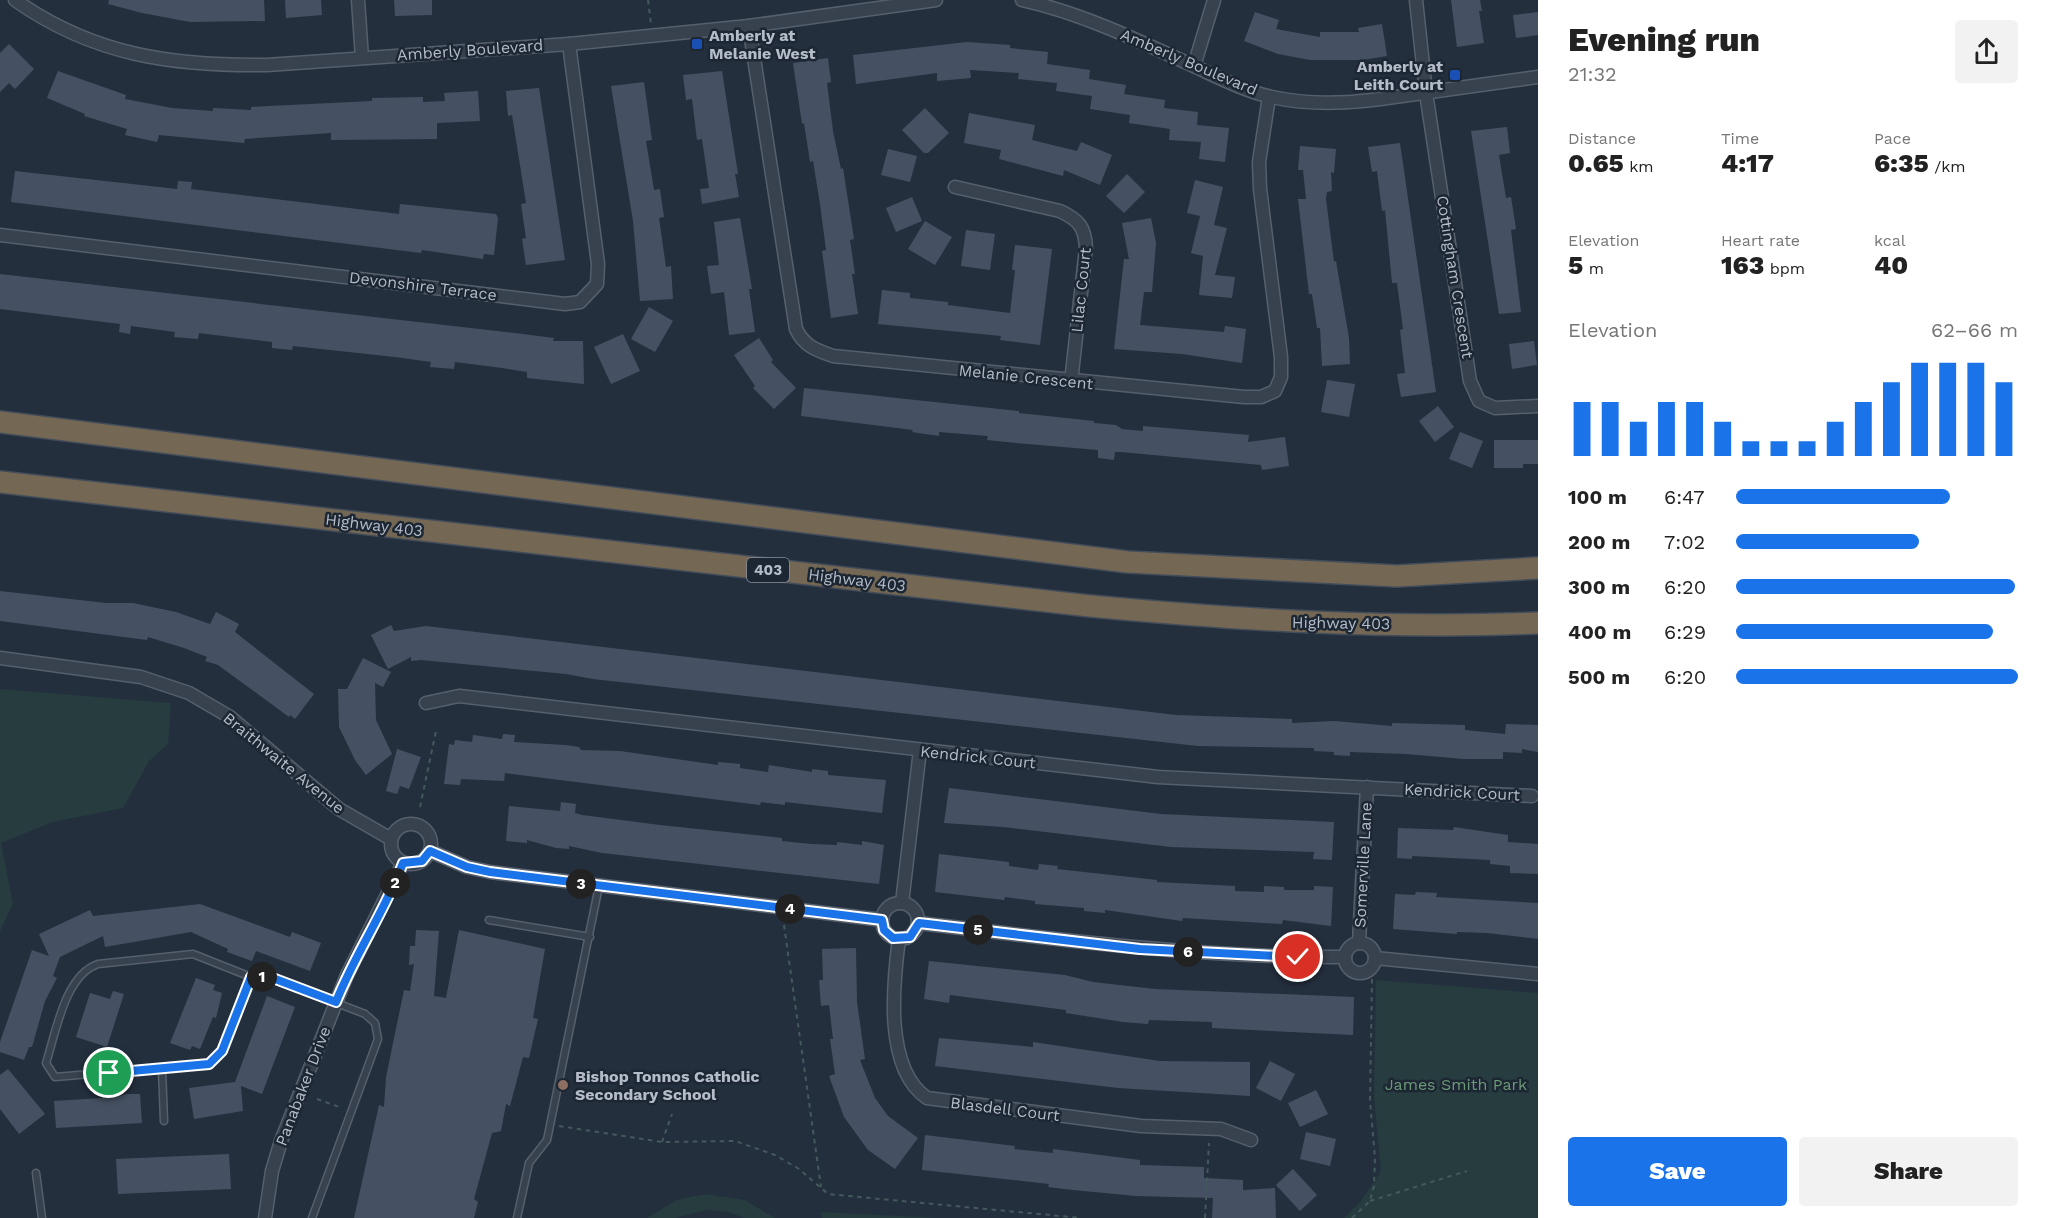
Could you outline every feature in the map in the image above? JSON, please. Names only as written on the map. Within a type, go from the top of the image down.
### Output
[{"type":"highway","points":[[0,422],[1128,562],[1397,576],[1538,568]]},
{"type":"highway","name":"Highway 403","points":[[0,482],[1090,606],[1229,619],[1341,624],[1538,623]]},
{"type":"street","name":"Amberly Boulevard","points":[[15,0],[73,33],[122,52],[175,63],[267,65],[653,36],[749,26],[936,0]]},
{"type":"street","points":[[358,0],[362,58]]},
{"type":"street","name":"Amberly Boulevard","points":[[1022,0],[1063,9],[1094,21],[1269,97],[1341,104],[1538,77]]},
{"type":"street","points":[[1194,66],[1214,0]]},
{"type":"street","name":"Cottingham Crescent","points":[[1416,0],[1426,93],[1470,381],[1479,400],[1495,408],[1538,406]]},
{"type":"street","name":"Melanie Crescent","points":[[749,26],[796,329],[802,340],[814,350],[833,356],[1071,382],[1244,397],[1261,397],[1275,391],[1281,377],[1281,357],[1260,189],[1259,162],[1269,97]]},
{"type":"street","name":"Devonshire Terrace","points":[[0,235],[553,302],[580,302],[597,284],[598,264],[568,44]]},
{"type":"street","name":"Lilac Court","points":[[955,187],[1060,211],[1075,218],[1085,231],[1086,248],[1071,382]]},
{"type":"street","name":"Braithwaite Avenue","points":[[0,658],[141,677],[189,693],[230,717],[339,809],[391,839]]},
{"type":"street","name":"Kendrick Court","points":[[426,703],[459,696],[1184,780],[1532,796]]},
{"type":"street","points":[[902,903],[920,750]]},
{"type":"street","name":"Somerville Lane","points":[[1359,943],[1367,787]]},
{"type":"street","points":[[418,825],[430,838],[430,851],[422,861],[403,863],[394,855],[391,839],[403,826],[418,825]]},
{"type":"street","points":[[430,851],[467,867],[490,872],[882,920]]},
{"type":"street","name":"Panabaker Drive","points":[[265,1218],[275,1157],[354,958],[397,880],[403,863]]},
{"type":"street","points":[[902,903],[916,912],[919,923],[914,934],[899,939],[888,935],[882,920],[890,905],[902,903]]},
{"type":"street","points":[[919,923],[1140,949],[1287,957],[1345,957]]},
{"type":"street","name":"Blasdell Court","points":[[899,939],[893,986],[900,1054],[905,1076],[916,1091],[927,1098],[1141,1126],[1221,1129],[1251,1140]]},
{"type":"street","points":[[1359,943],[1371,948],[1375,958],[1372,967],[1361,973],[1349,968],[1345,957],[1352,946],[1359,943]]},
{"type":"street","points":[[1375,958],[1538,974]]},
{"type":"lane","points":[[517,1218],[529,1163],[547,1140],[599,886]]},
{"type":"lane","points":[[489,920],[590,937]]},
{"type":"lane","points":[[251,977],[222,1051],[215,1060],[205,1065],[55,1077],[50,1073],[46,1063],[71,988],[80,974],[98,964],[183,953],[193,954],[251,977],[270,977],[365,1014],[375,1023],[379,1034],[312,1218]]},
{"type":"lane","points":[[162,1069],[164,1121]]},
{"type":"lane","points":[[36,1173],[42,1218]]},
{"type":"path","points":[[648,0],[653,36]]},
{"type":"path","points":[[420,807],[436,731]]},
{"type":"path","points":[[784,925],[821,1188]]},
{"type":"path","points":[[1370,1201],[1375,1158],[1370,1101],[1372,978]]},
{"type":"path","points":[[317,1098],[343,1108]]},
{"type":"path","points":[[662,1142],[672,1114]]},
{"type":"path","points":[[550,1124],[662,1142],[735,1141],[775,1155],[799,1169],[828,1194],[1081,1218]]},
{"type":"path","points":[[1205,1218],[1209,1143]]},
{"type":"path","points":[[1352,1218],[1370,1201],[1467,1171]]},
{"type":"green space","points":[[0,689],[171,703],[168,744],[149,761],[123,808],[53,822],[1,843],[13,904],[0,931]]},
{"type":"green space","name":"James Smith Park","points":[[1376,980],[1538,993],[1538,1218],[1344,1218],[1361,1201],[1381,1171],[1374,1098]]},
{"type":"green space","points":[[705,1194],[745,1200],[775,1218],[745,1218],[728,1212],[706,1210],[675,1218],[647,1218],[677,1200]]},
{"type":"green space","points":[[821,1212],[940,1218],[822,1218]]},
{"type":"building","points":[[109,0],[264,0],[265,21],[190,22],[108,4]]},
{"type":"building","points":[[285,0],[321,0],[322,15],[286,18]]},
{"type":"building","points":[[394,0],[432,0],[432,15],[395,16]]},
{"type":"building","points":[[1451,0],[1480,0],[1482,11],[1479,11],[1484,43],[1457,47]]},
{"type":"building","points":[[1255,12],[1279,20],[1276,29],[1320,37],[1320,32],[1359,32],[1358,28],[1382,24],[1387,56],[1362,60],[1310,60],[1278,54],[1244,41]]},
{"type":"building","points":[[1538,12],[1538,35],[1516,38],[1513,15]]},
{"type":"building","points":[[967,42],[1010,45],[1010,48],[1048,52],[1047,64],[1090,70],[1089,79],[1126,85],[1124,94],[1165,100],[1164,108],[1198,112],[1197,125],[1229,128],[1225,162],[1199,159],[1201,142],[1169,140],[1170,129],[1129,123],[1130,115],[1090,109],[1092,96],[1056,91],[1057,83],[1018,79],[1019,73],[970,70],[971,78],[937,81],[937,73],[856,84],[853,55]]},
{"type":"building","points":[[9,44],[34,69],[15,89],[9,83],[0,92],[0,53]]},
{"type":"building","points":[[828,58],[831,82],[827,83],[833,131],[841,169],[843,168],[854,239],[850,240],[858,314],[831,318],[822,251],[826,250],[820,204],[813,161],[810,162],[804,123],[802,124],[793,63]]},
{"type":"building","points":[[58,71],[126,95],[125,99],[172,108],[213,111],[213,108],[251,110],[251,107],[372,101],[372,98],[423,97],[423,102],[445,101],[444,93],[478,91],[480,121],[437,123],[437,139],[331,140],[331,133],[245,139],[244,143],[159,135],[157,142],[125,135],[127,129],[84,116],[85,114],[47,98]]},
{"type":"building","points":[[722,71],[738,174],[735,174],[739,197],[702,204],[700,189],[709,188],[702,139],[697,140],[692,99],[686,100],[683,75]]},
{"type":"building","points":[[644,82],[652,140],[646,141],[654,190],[660,189],[664,217],[659,218],[666,267],[671,266],[673,299],[640,301],[633,221],[611,86]]},
{"type":"building","points":[[539,88],[565,260],[526,265],[522,239],[526,238],[521,204],[526,203],[512,115],[508,116],[506,91]]},
{"type":"building","points":[[925,108],[949,133],[928,153],[924,153],[902,130]]},
{"type":"building","points":[[969,113],[1035,125],[1032,140],[1077,151],[1081,142],[1112,155],[1100,185],[1064,170],[1063,176],[999,159],[1001,150],[964,143]]},
{"type":"building","points":[[1507,127],[1510,153],[1499,155],[1506,198],[1511,197],[1516,229],[1511,230],[1521,312],[1499,314],[1471,131]]},
{"type":"building","points":[[1400,143],[1436,392],[1401,397],[1397,374],[1405,373],[1400,330],[1403,329],[1397,283],[1392,283],[1385,210],[1382,211],[1377,171],[1372,172],[1368,147]]},
{"type":"building","points":[[1300,146],[1336,149],[1334,173],[1331,172],[1332,191],[1327,192],[1326,199],[1334,262],[1336,261],[1349,338],[1350,364],[1322,366],[1320,328],[1317,328],[1312,294],[1309,294],[1298,199],[1306,199],[1303,170],[1298,170]]},
{"type":"building","points":[[888,149],[917,156],[910,182],[881,175]]},
{"type":"building","points":[[15,171],[177,189],[178,181],[192,182],[191,189],[399,214],[400,204],[496,214],[498,218],[494,255],[484,254],[483,259],[422,250],[421,253],[11,202]]},
{"type":"building","points":[[1127,174],[1145,192],[1124,213],[1106,196]]},
{"type":"building","points":[[1195,180],[1223,187],[1214,225],[1227,228],[1215,275],[1235,277],[1232,298],[1199,295],[1203,256],[1191,253],[1200,216],[1187,213]]},
{"type":"building","points":[[912,197],[922,221],[896,232],[886,208]]},
{"type":"building","points":[[740,218],[752,289],[749,289],[755,332],[729,335],[724,292],[711,294],[707,266],[719,265],[714,222]]},
{"type":"building","points":[[1151,218],[1156,243],[1152,292],[1144,292],[1140,325],[1224,332],[1225,326],[1246,329],[1242,363],[1182,354],[1114,349],[1124,259],[1129,259],[1122,223]]},
{"type":"building","points":[[925,221],[952,237],[935,265],[908,249]]},
{"type":"building","points":[[966,230],[995,234],[990,270],[961,266]]},
{"type":"building","points":[[1015,245],[1052,249],[1040,345],[1000,340],[1001,336],[878,324],[882,290],[910,293],[910,298],[948,302],[948,305],[1010,313],[1015,270],[1012,270]]},
{"type":"building","points":[[0,274],[523,334],[554,338],[553,341],[583,341],[584,384],[527,378],[527,372],[455,362],[454,369],[430,367],[431,362],[395,357],[293,346],[292,350],[272,348],[272,342],[199,333],[198,339],[174,337],[175,332],[131,326],[130,334],[119,332],[120,324],[0,309]]},
{"type":"building","points":[[649,307],[673,321],[655,352],[631,339]]},
{"type":"building","points":[[623,334],[640,371],[611,384],[594,347]]},
{"type":"building","points":[[759,338],[773,360],[771,362],[796,388],[774,409],[753,388],[755,386],[734,355]]},
{"type":"building","points":[[1534,341],[1537,365],[1512,369],[1509,344]]},
{"type":"building","points":[[1327,380],[1355,384],[1349,417],[1321,412]]},
{"type":"building","points":[[804,388],[1019,411],[1019,413],[1094,421],[1094,423],[1116,425],[1122,429],[1143,431],[1143,426],[1249,435],[1248,442],[1285,437],[1289,466],[1262,470],[1261,465],[1121,452],[1115,452],[1114,460],[1098,458],[1098,450],[987,440],[988,436],[939,432],[939,436],[912,432],[913,430],[801,416]]},
{"type":"building","points":[[1438,406],[1454,427],[1435,442],[1419,421]]},
{"type":"building","points":[[1460,432],[1483,441],[1472,468],[1449,459]]},
{"type":"building","points":[[1494,440],[1538,440],[1538,464],[1523,464],[1523,468],[1494,468]]},
{"type":"building","points":[[0,591],[106,603],[133,603],[176,612],[210,624],[216,612],[239,624],[235,632],[314,694],[295,719],[290,715],[289,717],[218,665],[205,661],[207,657],[184,648],[148,637],[147,640],[0,621]]},
{"type":"building","points":[[391,625],[394,631],[426,626],[1176,715],[1292,719],[1292,723],[1334,721],[1392,726],[1392,723],[1465,725],[1465,730],[1505,734],[1506,724],[1538,725],[1538,752],[1522,749],[1522,753],[1503,752],[1503,759],[1464,759],[1350,752],[1350,756],[1334,755],[1334,752],[1314,751],[1314,748],[1198,746],[593,679],[566,674],[421,660],[411,661],[411,657],[388,669],[371,635]]},
{"type":"building","points":[[363,658],[391,672],[383,687],[375,683],[376,720],[392,754],[366,775],[355,760],[339,727],[338,689],[347,689]]},
{"type":"building","points":[[503,734],[515,735],[514,742],[565,745],[579,747],[581,750],[620,751],[718,765],[718,762],[740,764],[740,768],[768,772],[769,765],[812,772],[812,769],[828,771],[828,775],[886,780],[882,813],[785,802],[785,805],[761,802],[760,805],[505,773],[504,781],[461,779],[460,785],[444,784],[449,744],[454,745],[455,740],[472,742],[473,735],[502,739]]},
{"type":"building","points":[[397,749],[421,757],[409,789],[400,786],[397,794],[386,791]]},
{"type":"building","points":[[949,788],[1161,814],[1334,822],[1332,860],[1313,859],[1314,852],[1171,847],[1003,827],[944,823]]},
{"type":"building","points":[[561,802],[576,804],[575,813],[582,815],[782,838],[782,841],[811,844],[837,845],[837,842],[862,845],[862,841],[884,845],[879,884],[602,853],[569,846],[569,849],[556,848],[527,840],[527,843],[506,841],[509,806],[560,811]]},
{"type":"building","points":[[1454,827],[1508,835],[1508,842],[1538,844],[1538,874],[1510,873],[1510,866],[1490,864],[1490,860],[1412,856],[1412,859],[1397,858],[1398,828],[1453,830]]},
{"type":"building","points":[[939,854],[1009,862],[1009,866],[1038,870],[1039,864],[1058,866],[1057,869],[1157,880],[1157,882],[1235,886],[1235,891],[1264,892],[1264,886],[1284,887],[1284,890],[1314,890],[1314,886],[1333,887],[1331,926],[1283,920],[1282,924],[1183,918],[1182,921],[1105,910],[1105,913],[1084,911],[1084,908],[1035,904],[1035,901],[1005,897],[1004,900],[935,892]]},
{"type":"building","points":[[1416,892],[1437,893],[1436,897],[1538,903],[1538,939],[1487,933],[1457,932],[1457,934],[1393,929],[1395,894],[1415,895]]},
{"type":"building","points":[[200,904],[290,937],[292,932],[321,943],[310,971],[256,951],[252,961],[227,952],[228,949],[191,932],[105,947],[103,936],[60,957],[53,976],[57,978],[45,1001],[32,1047],[29,1047],[24,1060],[0,1052],[0,1042],[32,950],[49,956],[39,934],[90,910],[93,916]]},
{"type":"building","points":[[416,930],[439,931],[434,996],[446,998],[459,930],[545,949],[533,1018],[538,1019],[529,1058],[523,1057],[510,1106],[506,1104],[501,1131],[492,1133],[474,1199],[478,1202],[474,1218],[354,1218],[379,1105],[384,1107],[386,1077],[404,990],[410,991],[414,964],[409,965],[410,946],[415,946]]},
{"type":"building","points":[[856,948],[857,1002],[865,1059],[860,1060],[875,1098],[888,1116],[918,1138],[895,1169],[868,1150],[844,1117],[829,1076],[835,1074],[830,1039],[833,1039],[829,1005],[821,1006],[819,980],[823,980],[822,949]]},
{"type":"building","points":[[929,961],[1065,975],[1093,982],[1155,989],[1354,997],[1353,1035],[1212,1028],[1212,1022],[1149,1020],[1148,1024],[1123,1022],[1066,1013],[1066,1010],[950,995],[949,1003],[924,999]]},
{"type":"building","points":[[196,978],[215,985],[213,990],[222,993],[216,1018],[213,1017],[200,1049],[192,1046],[190,1050],[170,1043]]},
{"type":"building","points":[[113,991],[124,994],[107,1047],[76,1037],[90,993],[110,999]]},
{"type":"building","points":[[267,996],[295,1007],[262,1094],[241,1086],[243,1111],[194,1119],[189,1088],[235,1082]]},
{"type":"building","points":[[939,1038],[1033,1047],[1033,1042],[1160,1061],[1250,1062],[1250,1096],[1118,1088],[935,1066]]},
{"type":"building","points":[[1270,1061],[1295,1074],[1281,1101],[1256,1088]]},
{"type":"building","points":[[8,1069],[45,1114],[19,1134],[0,1109],[0,1075]]},
{"type":"building","points":[[1316,1090],[1328,1114],[1300,1127],[1288,1103]]},
{"type":"building","points":[[126,1094],[140,1094],[142,1123],[56,1128],[54,1101],[117,1097]]},
{"type":"building","points":[[1306,1132],[1336,1139],[1330,1166],[1300,1159]]},
{"type":"building","points":[[925,1135],[1015,1146],[1014,1149],[1053,1153],[1053,1149],[1140,1160],[1140,1165],[1204,1167],[1204,1178],[1243,1180],[1243,1190],[1275,1188],[1276,1218],[1212,1218],[1213,1198],[1136,1196],[1073,1190],[1048,1187],[1049,1184],[922,1170]]},
{"type":"building","points":[[229,1154],[231,1189],[118,1194],[116,1159]]},
{"type":"building","points":[[1293,1169],[1317,1195],[1300,1211],[1276,1185]]},
{"type":"place","name":"Amberly at Melanie West","points":[[697,44]]},
{"type":"place","name":"Amberly at Leith Court","points":[[1455,75]]},
{"type":"place","name":"Bishop Tonnos Catholic Secondary School","points":[[563,1085]]},
{"type":"route","points":[[109,1073],[205,1065],[215,1060],[222,1051],[251,977],[270,977],[336,1002],[354,958],[397,880],[403,863],[416,864],[422,861],[430,851],[467,867],[490,872],[882,920],[884,930],[893,938],[910,937],[919,923],[1140,949],[1298,957]]}]
